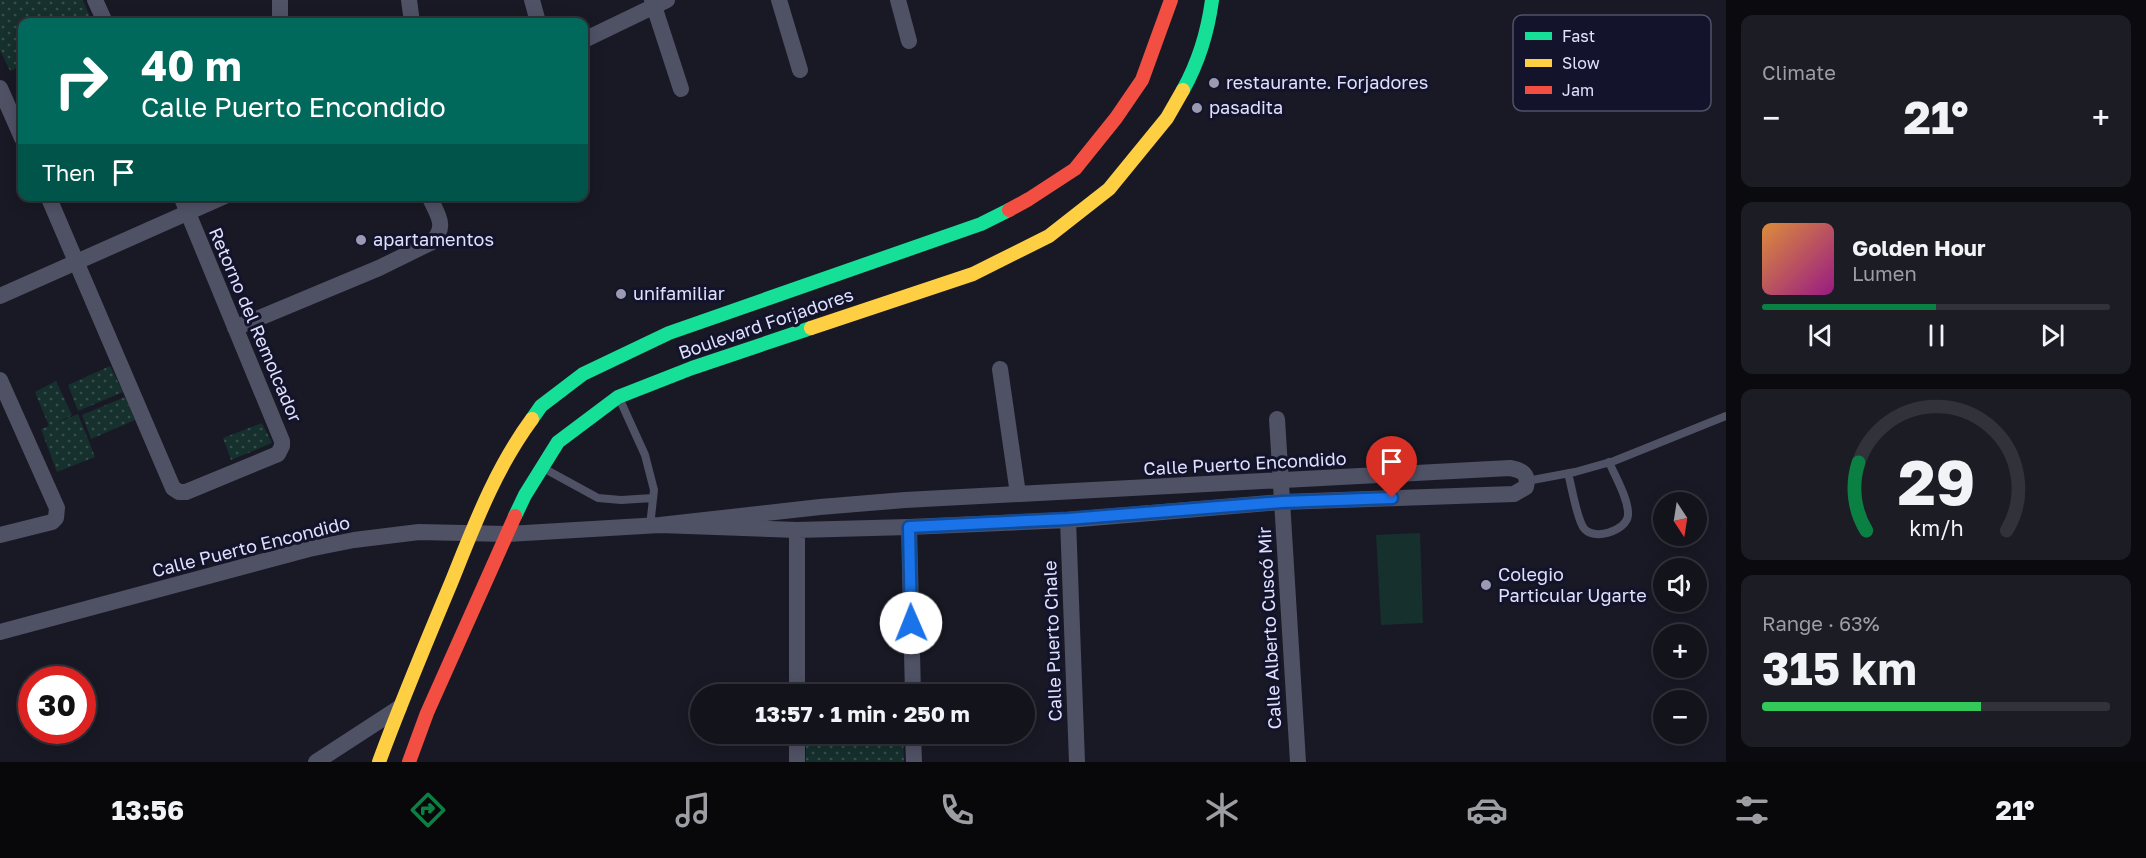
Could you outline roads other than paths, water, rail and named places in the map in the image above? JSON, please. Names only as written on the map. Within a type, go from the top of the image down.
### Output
[{"type":"main road","name":"Boulevard Forjadores","points":[[380,762],[399,708],[489,490],[520,435],[541,406],[583,374],[669,333],[981,224],[1029,199],[1075,169],[1116,118],[1142,80],[1171,0]]},
{"type":"main road","name":"Boulevard Forjadores","points":[[409,762],[427,713],[525,495],[558,442],[618,397],[692,368],[973,274],[1048,236],[1109,189],[1167,118],[1192,74],[1210,17],[1212,0]]},
{"type":"street","points":[[95,0],[103,18]]},
{"type":"street","points":[[280,0],[280,18]]},
{"type":"street","points":[[409,0],[411,18]]},
{"type":"street","points":[[532,0],[537,18]]},
{"type":"street","points":[[779,0],[800,70]]},
{"type":"street","points":[[898,0],[909,41]]},
{"type":"street","points":[[588,38],[658,2],[681,89]]},
{"type":"street","points":[[0,88],[18,129]]},
{"type":"street","points":[[50,201],[78,263]]},
{"type":"street","name":"Retorno del Remolcador","points":[[78,263],[173,488],[179,492],[186,492],[278,454],[282,441],[182,201]]},
{"type":"street","points":[[0,296],[214,201]]},
{"type":"street","points":[[235,328],[379,268],[432,242],[439,235],[442,227],[431,201]]},
{"type":"street","points":[[1000,369],[1018,494]]},
{"type":"street","points":[[0,380],[57,508],[57,513],[52,522],[0,535]]},
{"type":"street","name":"Calle Alberto Cuscó Mir","points":[[1277,419],[1298,762]]},
{"type":"street","name":"Calle Puerto Encondido","points":[[0,632],[309,549],[354,540],[419,532],[507,534],[655,526],[892,501],[1510,468],[1521,470],[1527,481],[1526,487],[1514,494],[1282,502],[1068,519],[797,530],[655,526]]},
{"type":"street","points":[[1436,473],[1437,497]]},
{"type":"street","points":[[892,501],[902,527],[912,684]]},
{"type":"street","name":"Calle Puerto Chale","points":[[1068,519],[1077,762]]},
{"type":"street","points":[[797,530],[797,684]]},
{"type":"street","points":[[316,762],[399,708]]},
{"type":"street","points":[[797,744],[797,762]]},
{"type":"street","points":[[914,744],[914,762]]},
{"type":"lane","points":[[618,397],[634,427],[645,455],[654,490],[655,526]]},
{"type":"lane","points":[[1527,481],[1609,462],[1726,416]]},
{"type":"lane","points":[[1568,473],[1582,525],[1594,535],[1603,533],[1620,527],[1628,517],[1624,499],[1609,462]]},
{"type":"lane","points":[[542,467],[597,498],[621,500],[653,498]]},
{"type":"place","name":"restaurante. Forjadores","points":[[1214,83]]},
{"type":"place","name":"pasadita","points":[[1197,108]]},
{"type":"place","name":"apartamentos","points":[[361,240]]},
{"type":"place","name":"unifamiliar","points":[[621,294]]},
{"type":"place","name":"Colegio Particular Ugarte","points":[[1486,585]]}]
